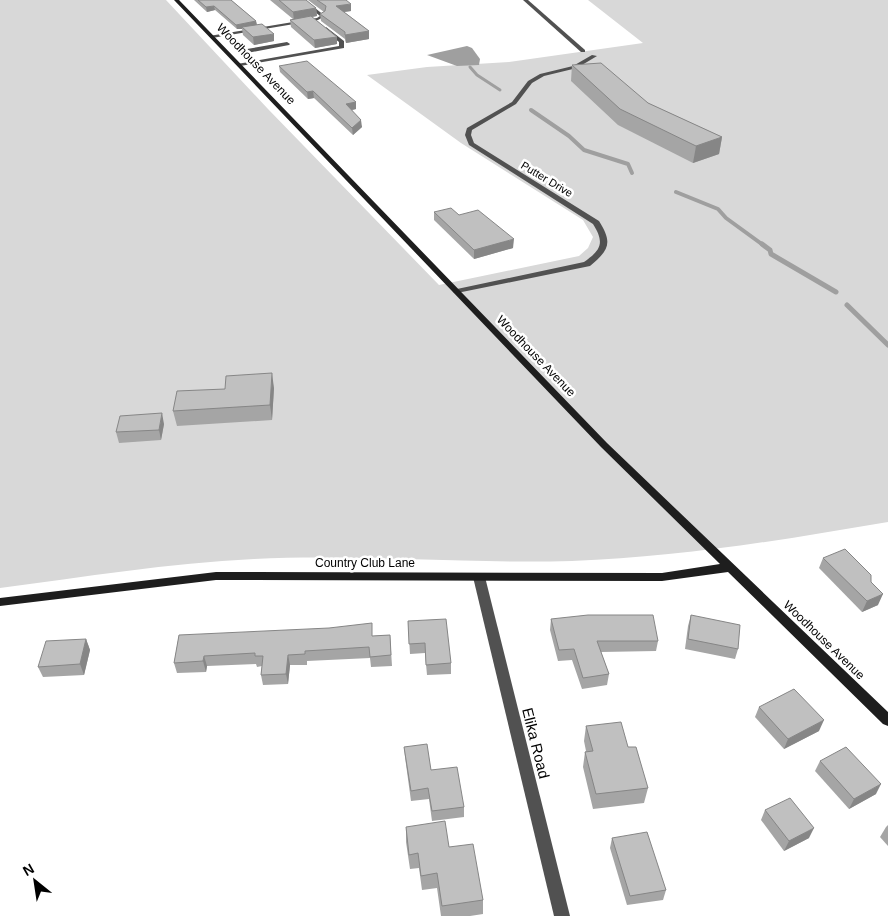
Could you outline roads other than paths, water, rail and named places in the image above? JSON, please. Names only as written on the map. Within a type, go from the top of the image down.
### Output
[{"type":"main road","name":"Woodhouse Avenue","points":[[176,0],[240,64],[604,445],[888,720]]},
{"type":"main road","name":"Country Club Lane","points":[[0,602],[216,576],[662,577],[731,567]]},
{"type":"street","points":[[214,39],[313,20],[323,16],[302,0]]},
{"type":"street","points":[[525,0],[584,51]]},
{"type":"street","points":[[240,64],[342,47],[342,42],[313,20]]},
{"type":"street","points":[[214,39],[241,46],[287,44]]},
{"type":"street","points":[[229,54],[241,46]]},
{"type":"street","name":"Putter Drive","points":[[458,291],[587,264],[601,254],[605,245],[604,234],[596,223],[471,144],[468,135],[469,129],[477,122],[514,103],[530,82],[542,75],[575,67],[594,56]]},
{"type":"street","name":"Elika Road","points":[[479,577],[562,916]]},
{"type":"waterway","points":[[470,67],[477,75],[500,90]]},
{"type":"waterway","points":[[531,110],[569,136],[584,150],[628,164],[632,173]]},
{"type":"waterway","points":[[676,192],[718,209],[726,218],[763,245]]},
{"type":"waterway","points":[[762,244],[770,250],[771,254],[836,292]]},
{"type":"waterway","points":[[847,305],[888,345]]}]
